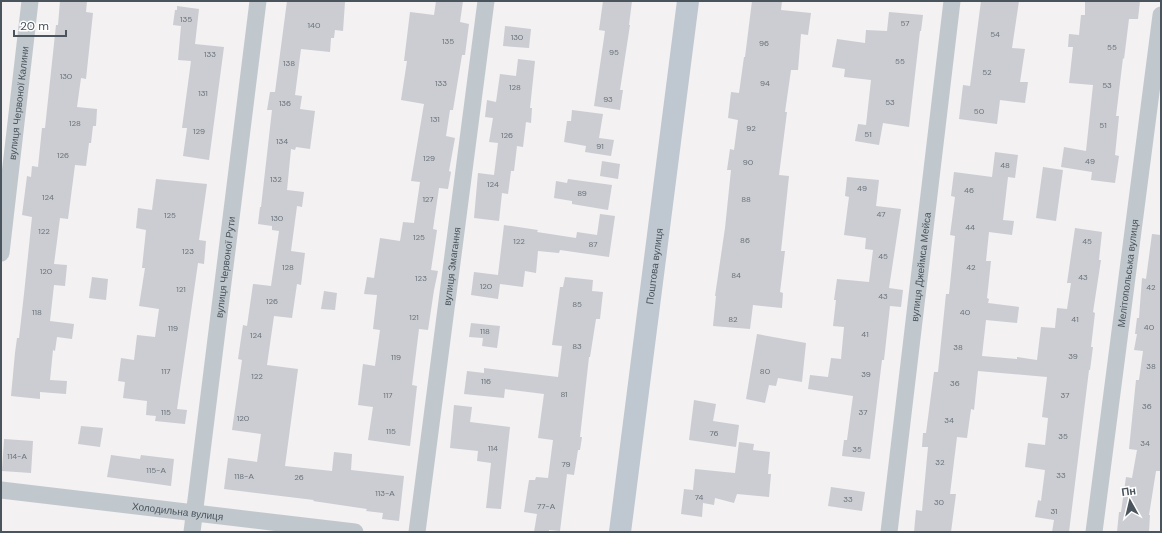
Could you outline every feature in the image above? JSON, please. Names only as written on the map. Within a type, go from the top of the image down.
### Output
[{"type":"street","name":"вулиця Червоної Калини","points":[[1,253],[30,1]]},
{"type":"street","name":"вулиця Червоної Рути","points":[[192,532],[193,512],[258,1]]},
{"type":"street","name":"вулиця Змагання","points":[[417,532],[486,1]]},
{"type":"street","name":"Поштова вулиця","points":[[620,532],[688,1]]},
{"type":"street","name":"вулиця Джеймса Мейса","points":[[889,532],[952,1]]},
{"type":"street","name":"Мелітопольська вулиця","points":[[1094,532],[1161,15]]},
{"type":"street","name":"Холодильна вулиця","points":[[1,490],[355,532]]},
{"type":"building","points":[[60,1],[87,1],[86,12],[93,13],[86,79],[81,78],[77,107],[97,109],[96,126],[93,126],[86,166],[75,165],[68,219],[60,218],[54,264],[67,265],[65,286],[54,285],[50,321],[74,324],[72,339],[57,337],[55,351],[53,350],[50,380],[67,381],[66,394],[40,392],[40,399],[11,396],[32,217],[22,215],[27,176],[31,177],[32,166],[38,167],[42,128],[45,128]]},
{"type":"building","points":[[287,1],[345,2],[343,31],[335,30],[334,38],[331,38],[330,52],[301,49],[295,95],[302,96],[300,109],[315,111],[310,149],[296,147],[295,150],[291,149],[287,190],[304,192],[302,207],[297,206],[291,251],[305,253],[301,285],[297,284],[292,318],[274,316],[267,365],[298,369],[285,466],[332,471],[334,452],[352,454],[351,470],[404,476],[399,521],[382,519],[383,513],[366,511],[367,509],[313,501],[314,500],[224,489],[228,458],[257,462],[261,434],[232,430],[242,360],[238,359],[243,325],[247,326],[253,284],[271,286],[279,231],[272,230],[272,226],[258,224],[272,110],[267,110],[270,92],[275,92]]},
{"type":"building","points":[[436,1],[463,1],[460,22],[469,24],[465,55],[462,55],[453,110],[450,110],[446,136],[455,138],[449,171],[451,172],[448,189],[439,188],[433,229],[437,230],[431,270],[438,271],[428,330],[419,329],[412,385],[417,386],[410,446],[368,440],[373,407],[358,405],[363,364],[375,366],[380,330],[373,329],[377,295],[364,294],[367,277],[374,278],[380,238],[400,241],[403,222],[414,223],[420,182],[411,181],[424,104],[401,100],[407,61],[404,61],[410,12],[434,15]]},
{"type":"building","points":[[603,1],[632,1],[630,25],[620,90],[623,90],[620,110],[594,106],[605,31],[599,30]]},
{"type":"building","points":[[752,1],[782,1],[781,10],[811,13],[808,35],[801,34],[798,70],[791,70],[785,112],[787,112],[779,175],[789,176],[781,251],[785,251],[780,292],[783,293],[782,308],[753,305],[750,329],[713,326],[715,296],[725,228],[731,170],[727,170],[730,149],[734,150],[738,120],[728,118],[731,92],[739,93]]},
{"type":"building","points":[[981,1],[1019,1],[1012,48],[1025,49],[1020,82],[1028,82],[1025,103],[1000,100],[997,124],[959,119],[963,85],[970,86]]},
{"type":"building","points":[[1085,1],[1140,1],[1138,19],[1129,19],[1124,59],[1123,58],[1116,116],[1119,116],[1115,155],[1119,156],[1115,183],[1091,180],[1092,172],[1061,167],[1064,147],[1086,151],[1093,85],[1069,83],[1073,47],[1068,47],[1069,34],[1079,35],[1081,15],[1085,15]]},
{"type":"building","points":[[177,6],[199,9],[195,44],[224,47],[209,160],[183,156],[187,128],[182,128],[191,61],[178,60],[181,26],[173,25]]},
{"type":"building","points":[[889,12],[923,15],[909,127],[883,123],[879,145],[855,141],[858,124],[866,125],[871,80],[844,77],[845,69],[832,67],[837,39],[865,43],[866,30],[887,31]]},
{"type":"building","points":[[505,26],[531,29],[529,48],[503,46]]},
{"type":"building","points":[[518,59],[535,61],[530,108],[532,108],[531,123],[526,122],[523,147],[517,146],[514,171],[511,171],[508,194],[502,193],[499,221],[474,218],[478,173],[494,175],[498,143],[489,142],[493,118],[485,117],[487,100],[496,102],[500,74],[516,76]]},
{"type":"building","points":[[572,110],[603,114],[599,138],[614,140],[611,156],[585,152],[586,146],[564,142],[567,121],[571,121]]},
{"type":"building","points":[[995,152],[1018,155],[1015,178],[1008,177],[1003,220],[1014,221],[1012,235],[989,232],[986,261],[991,261],[987,298],[989,299],[988,303],[1019,307],[1017,323],[986,320],[982,356],[1017,359],[1017,357],[1037,360],[1041,327],[1055,328],[1057,308],[1067,309],[1071,283],[1067,283],[1075,228],[1102,232],[1099,260],[1101,260],[1093,312],[1095,313],[1091,347],[1093,347],[1069,532],[1052,532],[1054,520],[1035,517],[1038,500],[1041,501],[1045,470],[1025,467],[1028,443],[1045,445],[1048,418],[1042,417],[1047,377],[978,371],[974,410],[971,409],[967,438],[957,437],[950,494],[956,494],[951,532],[914,532],[916,510],[922,511],[928,447],[922,447],[923,433],[926,433],[934,372],[938,372],[946,294],[949,294],[955,236],[950,235],[955,197],[951,196],[954,172],[992,177]]},
{"type":"building","points":[[602,161],[620,164],[618,179],[600,176]]},
{"type":"building","points":[[1043,167],[1063,170],[1056,221],[1036,218]]},
{"type":"building","points":[[847,177],[879,180],[876,206],[901,209],[889,288],[903,290],[901,307],[890,306],[870,459],[842,456],[844,440],[847,440],[853,396],[808,389],[810,375],[828,377],[831,358],[841,359],[844,327],[833,326],[836,300],[834,300],[837,279],[869,282],[873,250],[865,249],[866,238],[844,235],[849,197],[845,196]]},
{"type":"building","points":[[156,179],[207,184],[199,240],[206,241],[204,264],[198,263],[177,409],[187,410],[185,424],[155,421],[156,416],[146,415],[147,401],[123,398],[125,382],[118,381],[121,358],[134,360],[137,335],[155,337],[159,309],[139,306],[145,268],[142,268],[146,230],[136,228],[138,208],[152,210]]},
{"type":"building","points":[[568,179],[612,185],[608,210],[572,204],[572,201],[554,198],[556,181],[567,183]]},
{"type":"building","points":[[600,214],[615,216],[609,257],[560,250],[559,253],[538,251],[536,273],[525,271],[523,287],[500,284],[498,299],[471,295],[474,272],[498,275],[504,225],[576,238],[577,232],[597,235]]},
{"type":"building","points":[[1152,234],[1161,235],[1160,471],[1156,471],[1149,515],[1149,532],[1117,532],[1119,512],[1121,512],[1126,477],[1132,478],[1137,450],[1129,449],[1136,380],[1139,380],[1143,351],[1134,350],[1137,334],[1135,334],[1137,318],[1139,318],[1142,278],[1146,279]]},
{"type":"building","points":[[92,277],[108,279],[106,300],[89,298]]},
{"type":"building","points":[[565,277],[593,280],[592,291],[603,292],[600,319],[596,319],[589,357],[580,437],[582,437],[580,450],[578,450],[574,475],[567,474],[560,531],[549,530],[549,532],[534,532],[537,514],[524,512],[529,480],[535,480],[536,477],[548,478],[553,440],[538,438],[544,394],[505,389],[504,398],[464,394],[467,371],[484,373],[484,368],[558,377],[562,346],[552,345],[560,287],[563,287]]},
{"type":"building","points":[[324,291],[337,293],[335,310],[321,309]]},
{"type":"building","points":[[471,323],[500,326],[497,348],[482,346],[483,338],[469,337]]},
{"type":"building","points":[[757,334],[806,343],[802,382],[778,378],[776,386],[769,385],[765,403],[746,399]]},
{"type":"building","points":[[694,400],[716,404],[713,421],[739,425],[736,447],[689,440]]},
{"type":"building","points":[[454,405],[472,407],[470,422],[510,427],[501,509],[486,508],[491,463],[477,461],[478,451],[450,448]]},
{"type":"building","points":[[81,426],[103,428],[100,447],[78,444]]},
{"type":"building","points":[[4,439],[33,441],[31,473],[2,471]]},
{"type":"building","points":[[739,442],[754,444],[753,450],[770,452],[768,474],[771,474],[769,497],[737,494],[734,503],[715,498],[714,505],[703,503],[702,517],[681,514],[684,489],[693,490],[695,469],[735,473]]},
{"type":"building","points":[[111,455],[140,459],[141,455],[174,459],[171,486],[107,477]]},
{"type":"building","points":[[831,487],[865,492],[862,511],[828,506]]}]
